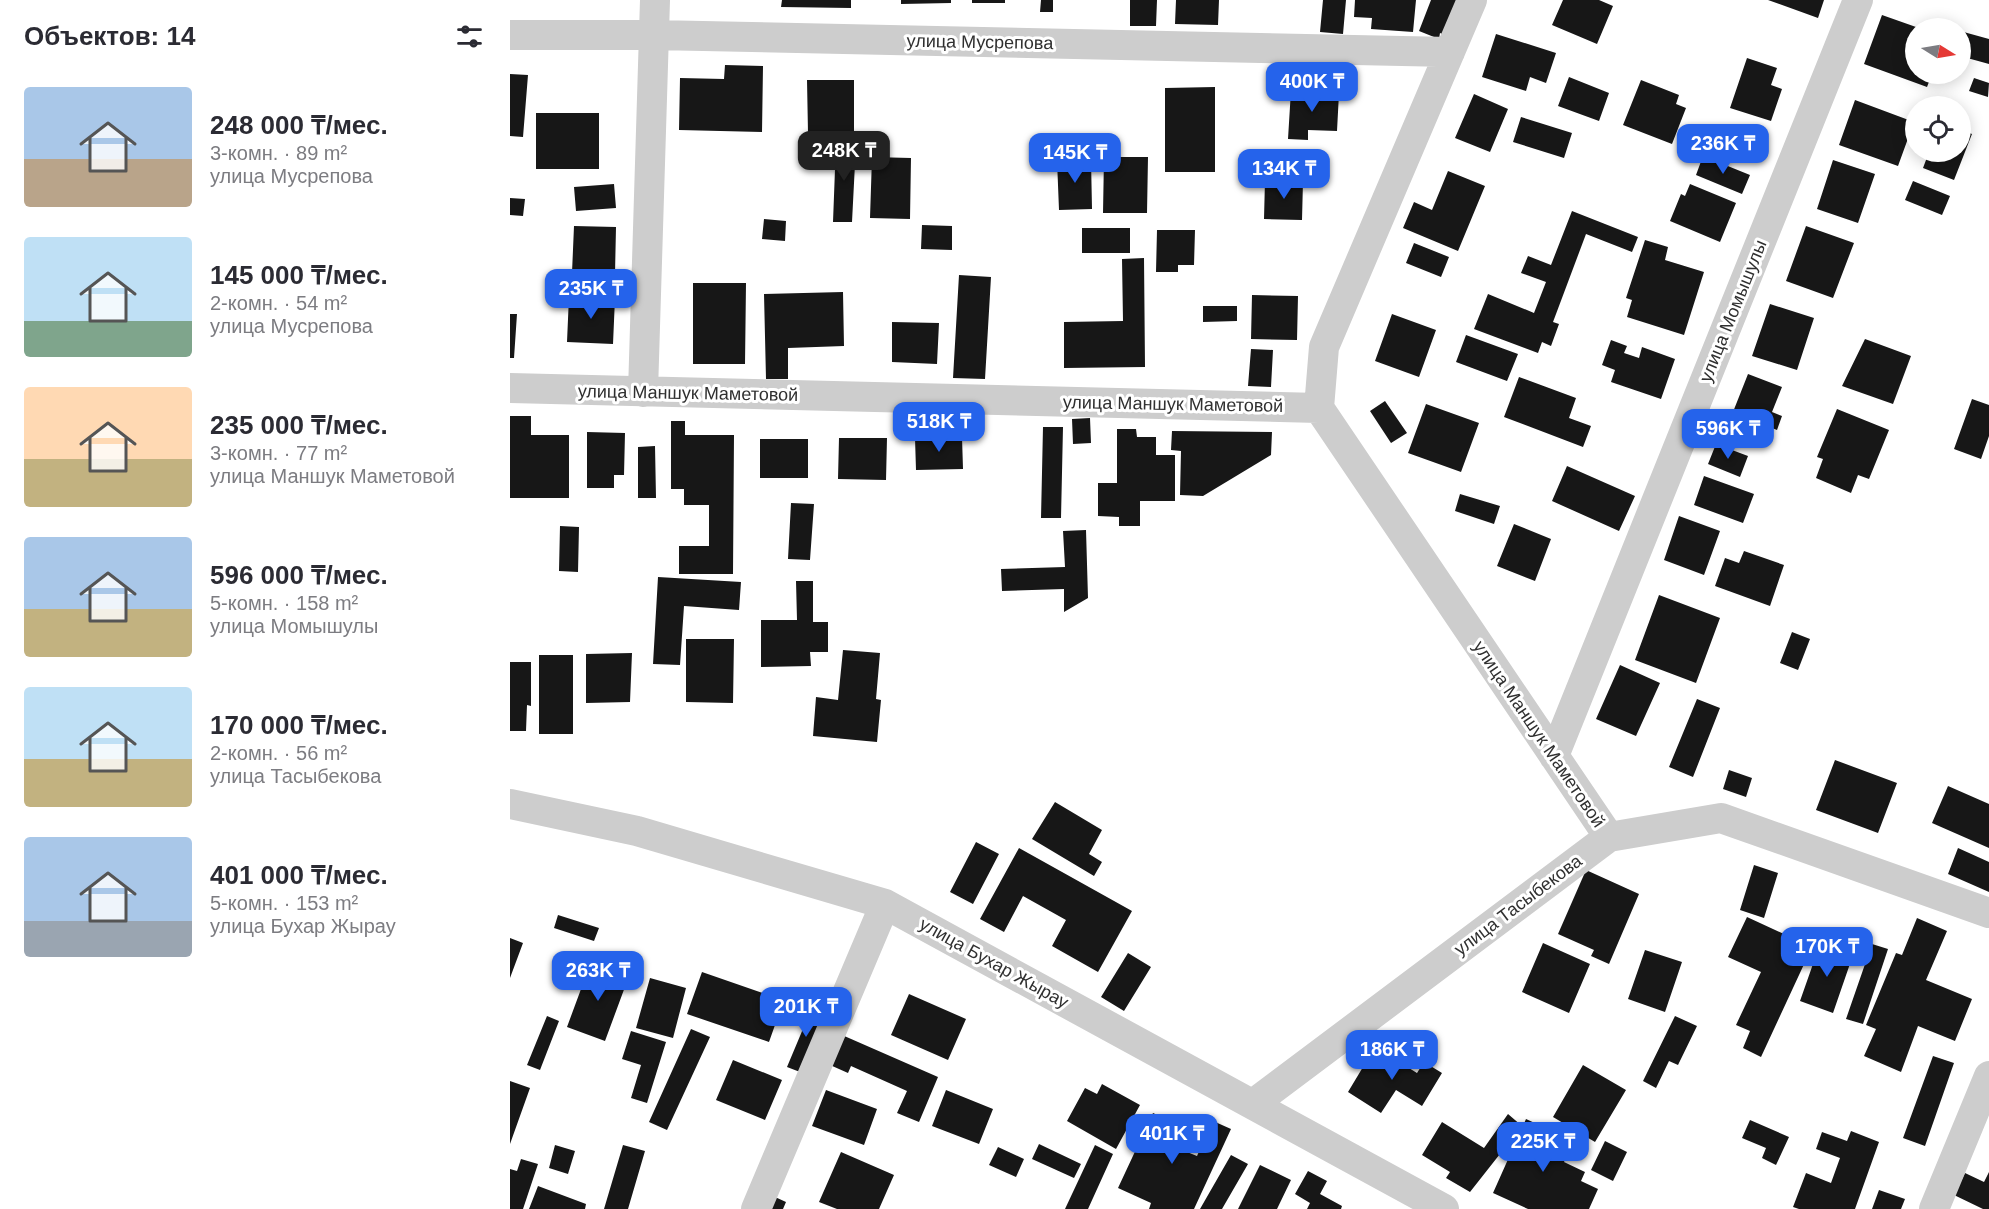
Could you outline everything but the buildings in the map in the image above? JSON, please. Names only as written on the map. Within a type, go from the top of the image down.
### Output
[{"type":"street","points":[[643,392],[655,0]]},
{"type":"street","points":[[1319,408],[1324,347],[1472,0]]},
{"type":"street","name":"улица Момышулы","points":[[1554,756],[1858,0]]},
{"type":"street","name":"улица Мусрепова","points":[[510,34],[1450,52]]},
{"type":"street","name":"улица Маншук Маметовой","points":[[510,388],[1319,408],[1608,837]]},
{"type":"street","name":"улица Бухар Жырау","points":[[510,804],[637,831],[885,904],[1444,1209]]},
{"type":"street","name":"улица Тасыбекова","points":[[1253,1104],[1608,837],[1721,818],[1989,914]]},
{"type":"street","points":[[756,1209],[885,904]]},
{"type":"street","points":[[1934,1209],[1989,1076]]}]
